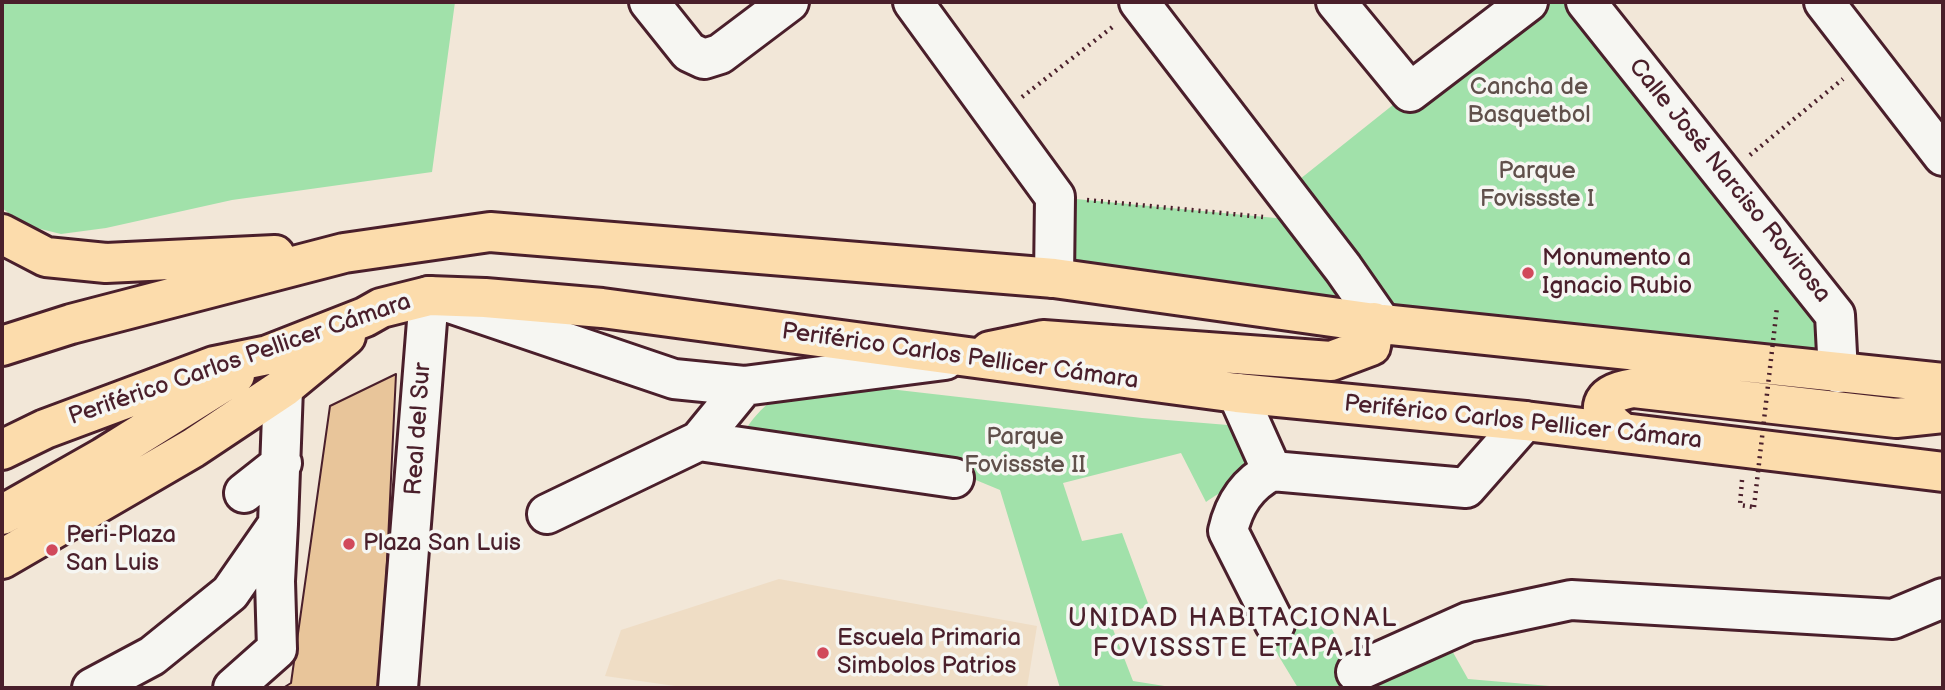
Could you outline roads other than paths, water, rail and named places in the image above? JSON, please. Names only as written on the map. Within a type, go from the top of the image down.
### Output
[{"type":"main road","points":[[2,234],[46,257],[106,263],[344,253],[490,232],[1054,278],[1378,323],[1943,383]]},
{"type":"main road","points":[[407,294],[490,232]]},
{"type":"main road","points":[[2,346],[71,324],[344,253]]},
{"type":"main road","name":"Periférico Carlos Pellicer Cámara","points":[[2,450],[44,429],[161,402],[214,366],[276,371],[407,294],[602,308],[1237,393],[1525,421],[1943,472]]},
{"type":"main road","points":[[961,358],[1043,340],[1331,361],[1371,346],[1378,323]]},
{"type":"main road","points":[[2,559],[194,449],[276,371]]},
{"type":"main road","points":[[1622,432],[1606,421],[1602,410],[1606,400],[1616,391],[1634,388],[1896,418],[1943,412]]},
{"type":"main road","points":[[2,515],[161,402],[194,449]]},
{"type":"street","points":[[649,2],[689,52],[704,59],[720,54],[789,2]]},
{"type":"street","points":[[913,2],[1055,197],[1054,278]]},
{"type":"street","points":[[1336,2],[1410,92],[1528,2]]},
{"type":"street","name":"Calle José Narciso Rovirosa","points":[[1586,2],[1835,315],[1838,373]]},
{"type":"street","points":[[1824,2],[1943,156]]},
{"type":"street","points":[[1140,3],[1307,221],[1378,323]]},
{"type":"street","points":[[407,294],[674,379],[744,386],[961,358]]},
{"type":"street","name":"Real del Sur","points":[[398,688],[407,294]]},
{"type":"street","points":[[233,688],[277,649],[275,581],[282,463],[276,371]]},
{"type":"street","points":[[674,379],[699,441]]},
{"type":"street","points":[[547,514],[699,441],[744,386]]},
{"type":"street","points":[[1237,393],[1272,471]]},
{"type":"street","points":[[1275,624],[1227,531],[1232,513],[1244,492],[1257,478],[1272,471],[1466,488],[1525,421]]},
{"type":"street","points":[[699,441],[954,478]]},
{"type":"street","points":[[244,493],[282,463]]},
{"type":"street","points":[[92,688],[152,656],[230,593],[278,524]]},
{"type":"street","points":[[1356,672],[1468,622],[1571,600],[1894,619],[1943,598]]},
{"type":"place","name":"Monumento a Ignacio Rubio","points":[[1528,273]]},
{"type":"place","name":"Plaza San Luis","points":[[349,544]]},
{"type":"place","name":"Peri-Plaza San Luis","points":[[52,550]]},
{"type":"place","name":"Escuela Primaria Simbolos Patrios","points":[[823,653]]},
{"type":"district","name":"UNIDAD HABITACIONAL FOVISSSTE ETAPA II","points":[[1233,634]]},
{"type":"park label","name":"Cancha de Basquetbol","points":[[1529,102]]},
{"type":"park label","name":"Parque Fovissste I","points":[[1537,186]]},
{"type":"park label","name":"Parque Fovissste II","points":[[1025,452]]}]
